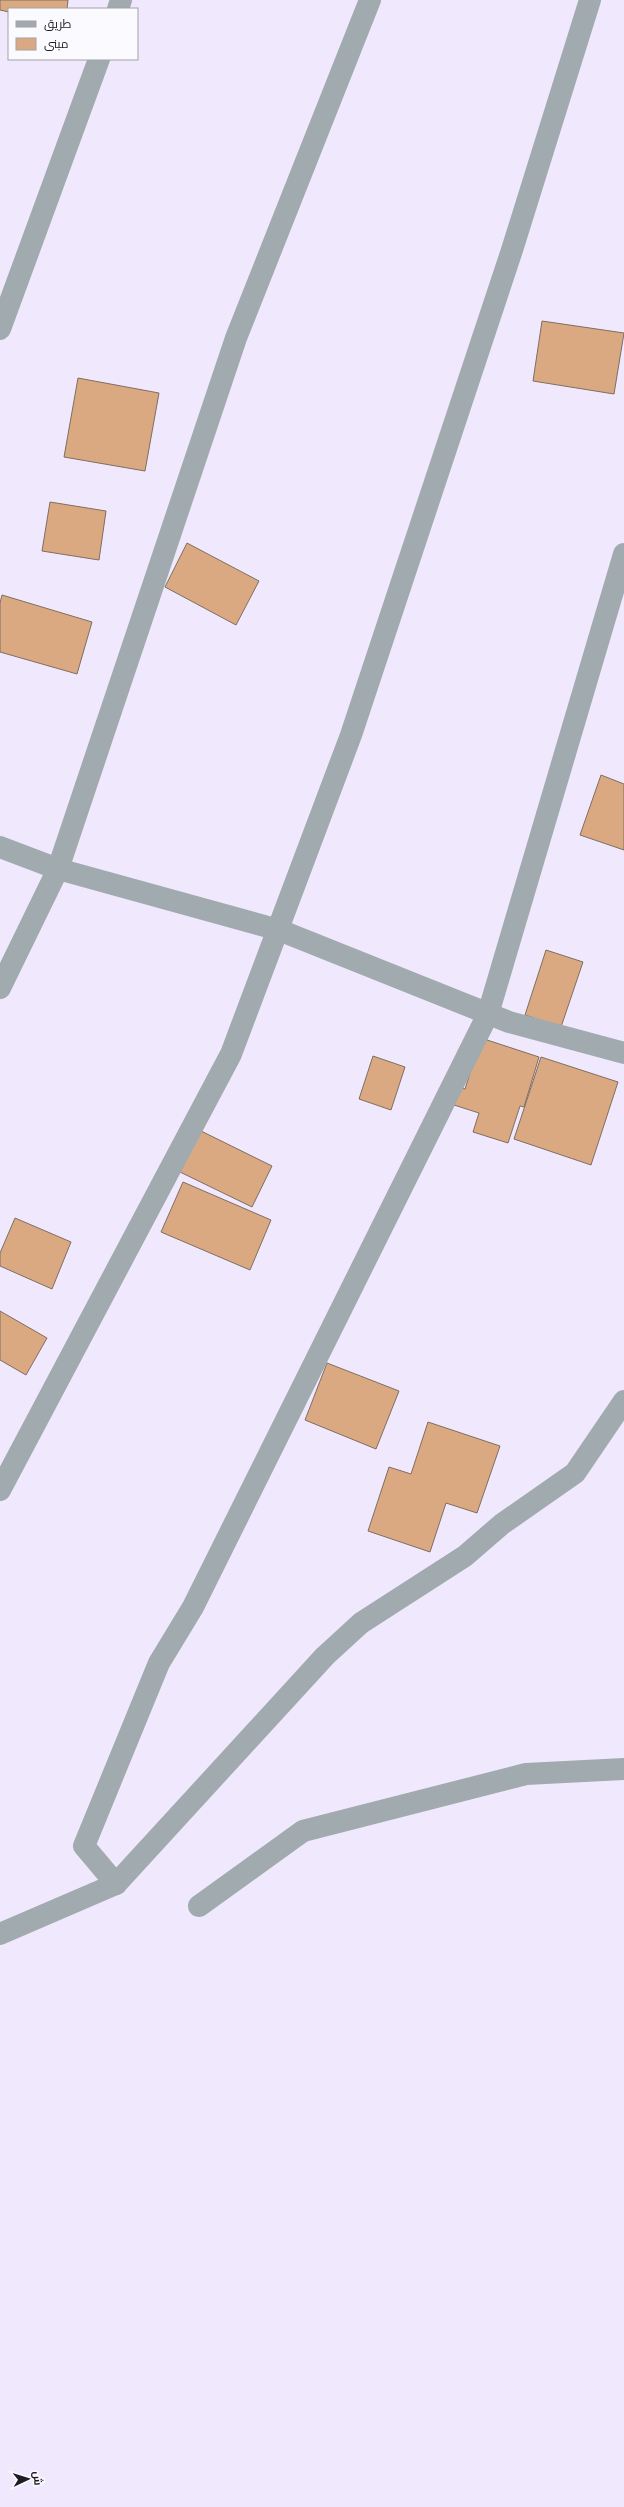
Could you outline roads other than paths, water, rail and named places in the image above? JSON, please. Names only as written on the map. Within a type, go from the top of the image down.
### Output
[{"type":"street","points":[[0,988],[58,869],[236,338],[370,0]]},
{"type":"street","points":[[0,1490],[231,1054],[354,728],[512,250],[590,0]]},
{"type":"street","points":[[0,329],[99,60]]},
{"type":"street","points":[[116,1884],[84,1846],[160,1663],[193,1608],[488,1014],[624,554]]},
{"type":"street","points":[[0,848],[58,869],[279,930],[509,1022],[624,1054]]},
{"type":"street","points":[[0,1934],[116,1884],[325,1656],[361,1623],[465,1556],[502,1524],[575,1473],[624,1402]]},
{"type":"street","points":[[199,1906],[302,1831],[526,1774],[624,1769]]}]
